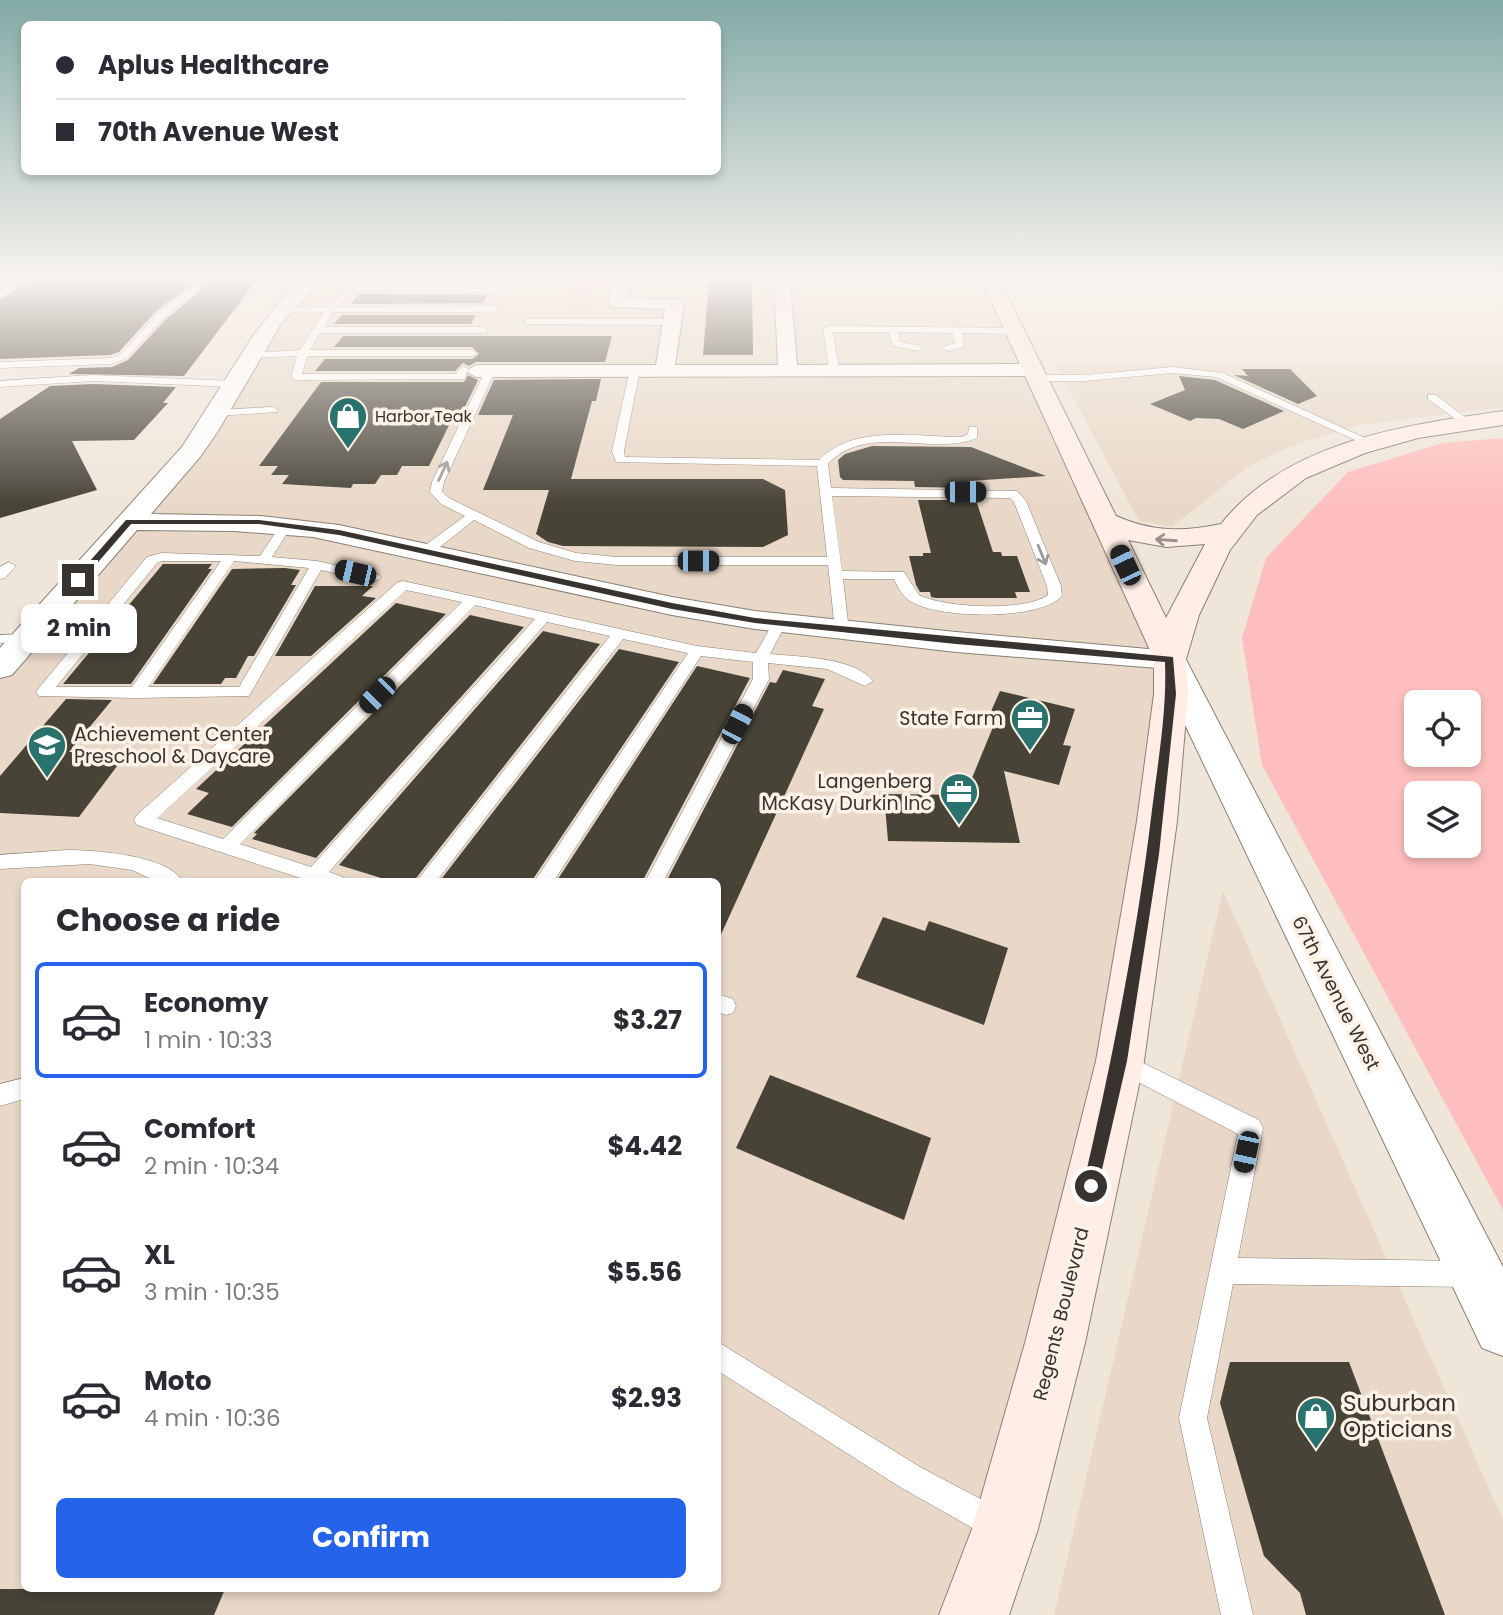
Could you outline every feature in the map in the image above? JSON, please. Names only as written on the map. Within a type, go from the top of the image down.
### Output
[{"type":"main road","points":[[1027,356],[1170,659]]},
{"type":"main road","name":"Regents Boulevard","points":[[974,1615],[1006,1529],[1055,1343],[1119,1061],[1157,821],[1171,694],[1170,659],[1183,615],[1200,579],[1230,530],[1247,509],[1297,473],[1370,443],[1415,431],[1503,418]]},
{"type":"main road","points":[[1104,521],[1135,535],[1169,541],[1189,540],[1230,530]]},
{"type":"street","points":[[0,668],[13,639],[129,522],[191,452],[252,356]]},
{"type":"street","points":[[665,369],[667,356]]},
{"type":"street","points":[[787,356],[788,369]]},
{"type":"street","points":[[475,365],[1035,374]]},
{"type":"street","points":[[129,522],[230,521],[287,524],[708,613],[779,624],[1170,659]]},
{"type":"street","name":"67th Avenue West","points":[[1170,659],[1503,1327]]},
{"type":"lane","points":[[0,365],[112,361],[123,356]]},
{"type":"lane","points":[[302,356],[296,377],[460,377],[475,365]]},
{"type":"lane","points":[[351,356],[475,365]]},
{"type":"lane","points":[[832,356],[834,369]]},
{"type":"lane","points":[[475,365],[436,488],[439,496],[545,549],[603,561],[835,568],[899,575],[908,592],[928,603],[1002,609],[1033,607],[1052,601],[1055,597],[1054,586],[1020,501],[1013,494],[825,492]]},
{"type":"lane","points":[[635,369],[617,455],[620,460],[822,463]]},
{"type":"lane","points":[[1035,374],[1201,371],[1236,383],[1370,443]]},
{"type":"lane","points":[[0,384],[93,378],[234,384]]},
{"type":"lane","points":[[1432,397],[1466,422]]},
{"type":"lane","points":[[217,413],[273,410]]},
{"type":"lane","points":[[842,630],[822,463],[832,452],[852,444],[873,440],[962,440],[972,436],[973,429]]},
{"type":"lane","points":[[425,552],[475,514]]},
{"type":"lane","points":[[264,559],[287,524]]},
{"type":"lane","points":[[317,565],[244,692],[44,692],[152,560],[161,557],[264,559],[317,565],[374,578]]},
{"type":"lane","points":[[136,692],[229,557]]},
{"type":"lane","points":[[324,878],[142,820],[403,585],[697,651],[829,665],[858,675],[865,681]]},
{"type":"lane","points":[[226,847],[472,600]]},
{"type":"lane","points":[[315,875],[544,617]]},
{"type":"lane","points":[[656,878],[761,679],[760,659],[779,624]]},
{"type":"lane","points":[[428,878],[619,634]]},
{"type":"lane","points":[[545,878],[697,651]]},
{"type":"lane","points":[[0,862],[46,857],[100,857],[148,868],[167,878]]},
{"type":"lane","points":[[1119,1061],[1251,1128],[1193,1418],[1237,1615]]},
{"type":"lane","points":[[0,1095],[21,1090]]},
{"type":"lane","points":[[1222,1271],[1476,1274]]},
{"type":"lane","points":[[721,1358],[910,1477],[1006,1529]]},
{"type":"shaded area","points":[[255,356],[1027,356],[1170,659],[1157,821],[974,1615],[0,1615],[0,668]]},
{"type":"shaded area","points":[[1503,363],[1503,407],[1357,425],[1291,446],[1247,467],[1172,527],[1139,521],[1056,365]]},
{"type":"shaded area","points":[[1503,438],[1503,1210],[1262,765],[1242,638],[1266,558],[1348,472],[1443,443]]},
{"type":"shaded area","points":[[1223,891],[1503,1520],[1503,1615],[1054,1615]]},
{"type":"building","points":[[0,356],[72,356],[0,359]]},
{"type":"building","points":[[131,356],[199,356],[184,376],[69,374],[79,368],[112,367]]},
{"type":"building","points":[[476,356],[607,356],[605,362],[476,362],[469,366],[463,363],[455,371],[315,371],[325,359],[472,359]]},
{"type":"building","points":[[1242,369],[1290,369],[1317,396],[1298,404],[1234,375],[1248,376]]},
{"type":"building","points":[[468,375],[478,380],[461,415],[454,415],[429,466],[402,466],[397,475],[381,475],[375,484],[353,484],[351,488],[282,484],[289,475],[271,475],[278,466],[259,466],[321,382],[464,382]]},
{"type":"building","points":[[1179,376],[1215,380],[1284,411],[1243,429],[1219,419],[1196,418],[1190,421],[1150,404],[1185,390]]},
{"type":"building","points":[[601,379],[596,401],[592,401],[571,479],[763,479],[785,490],[788,535],[763,547],[563,546],[548,542],[536,534],[549,490],[483,490],[513,415],[478,415],[494,380]]},
{"type":"building","points":[[93,384],[176,387],[163,403],[168,403],[134,440],[72,441],[97,490],[0,518],[0,419],[50,386]]},
{"type":"building","points":[[872,446],[971,447],[1046,476],[969,481],[972,488],[915,487],[914,481],[843,480],[840,477],[838,460],[845,454]]},
{"type":"building","points":[[918,500],[976,500],[993,552],[1001,552],[1002,556],[1017,556],[1030,592],[1015,592],[1017,598],[936,598],[931,597],[930,592],[920,592],[909,556],[931,553]]},
{"type":"building","points":[[163,564],[212,564],[208,569],[212,569],[131,684],[63,684]]},
{"type":"building","points":[[232,569],[300,570],[291,585],[296,585],[254,656],[248,656],[236,678],[225,678],[221,684],[153,684]]},
{"type":"building","points":[[315,586],[373,586],[362,596],[376,598],[311,656],[275,656]]},
{"type":"building","points":[[396,603],[446,614],[232,827],[187,814],[209,793],[196,789]]},
{"type":"building","points":[[470,615],[524,627],[316,858],[252,839],[257,834],[254,833]]},
{"type":"building","points":[[543,631],[600,644],[416,878],[381,878],[339,865]]},
{"type":"building","points":[[619,649],[679,662],[534,878],[442,878]]},
{"type":"building","points":[[697,666],[750,678],[644,878],[559,878]]},
{"type":"building","points":[[783,670],[825,679],[812,706],[824,709],[721,934],[721,878],[668,878],[770,682],[776,683]]},
{"type":"building","points":[[1000,691],[1075,709],[1063,745],[1071,746],[1059,785],[1004,771],[1020,843],[888,841],[884,794],[965,795],[993,727],[985,725]]},
{"type":"building","name":"Achievement Center Preschool & Daycare","points":[[66,699],[112,700],[69,752],[126,754],[79,817],[0,813],[0,776]]},
{"type":"building","points":[[883,917],[925,931],[929,921],[1008,948],[984,1025],[856,977]]},
{"type":"building","points":[[770,1075],[931,1138],[904,1220],[736,1148]]},
{"type":"building","points":[[1230,1362],[1349,1362],[1445,1615],[1306,1615],[1300,1593],[1264,1556],[1220,1403]]},
{"type":"building","points":[[0,1589],[21,1589],[21,1592],[224,1592],[214,1615],[0,1615]]},
{"type":"place","name":"Harbor Teak","points":[[348,450]]},
{"type":"place","name":"State Farm","points":[[1030,752]]},
{"type":"place","name":"Achievement Center Preschool & Daycare","points":[[47,779]]},
{"type":"place","name":"Langenberg McKasy Durkin Inc","points":[[959,826]]},
{"type":"place","name":"Suburban Opticians","points":[[1316,1450]]},
{"type":"route","points":[[78,580],[129,522],[230,521],[287,524],[672,606],[755,621],[956,642],[1170,659],[1171,694],[1153,854],[1119,1061],[1091,1186]]}]
